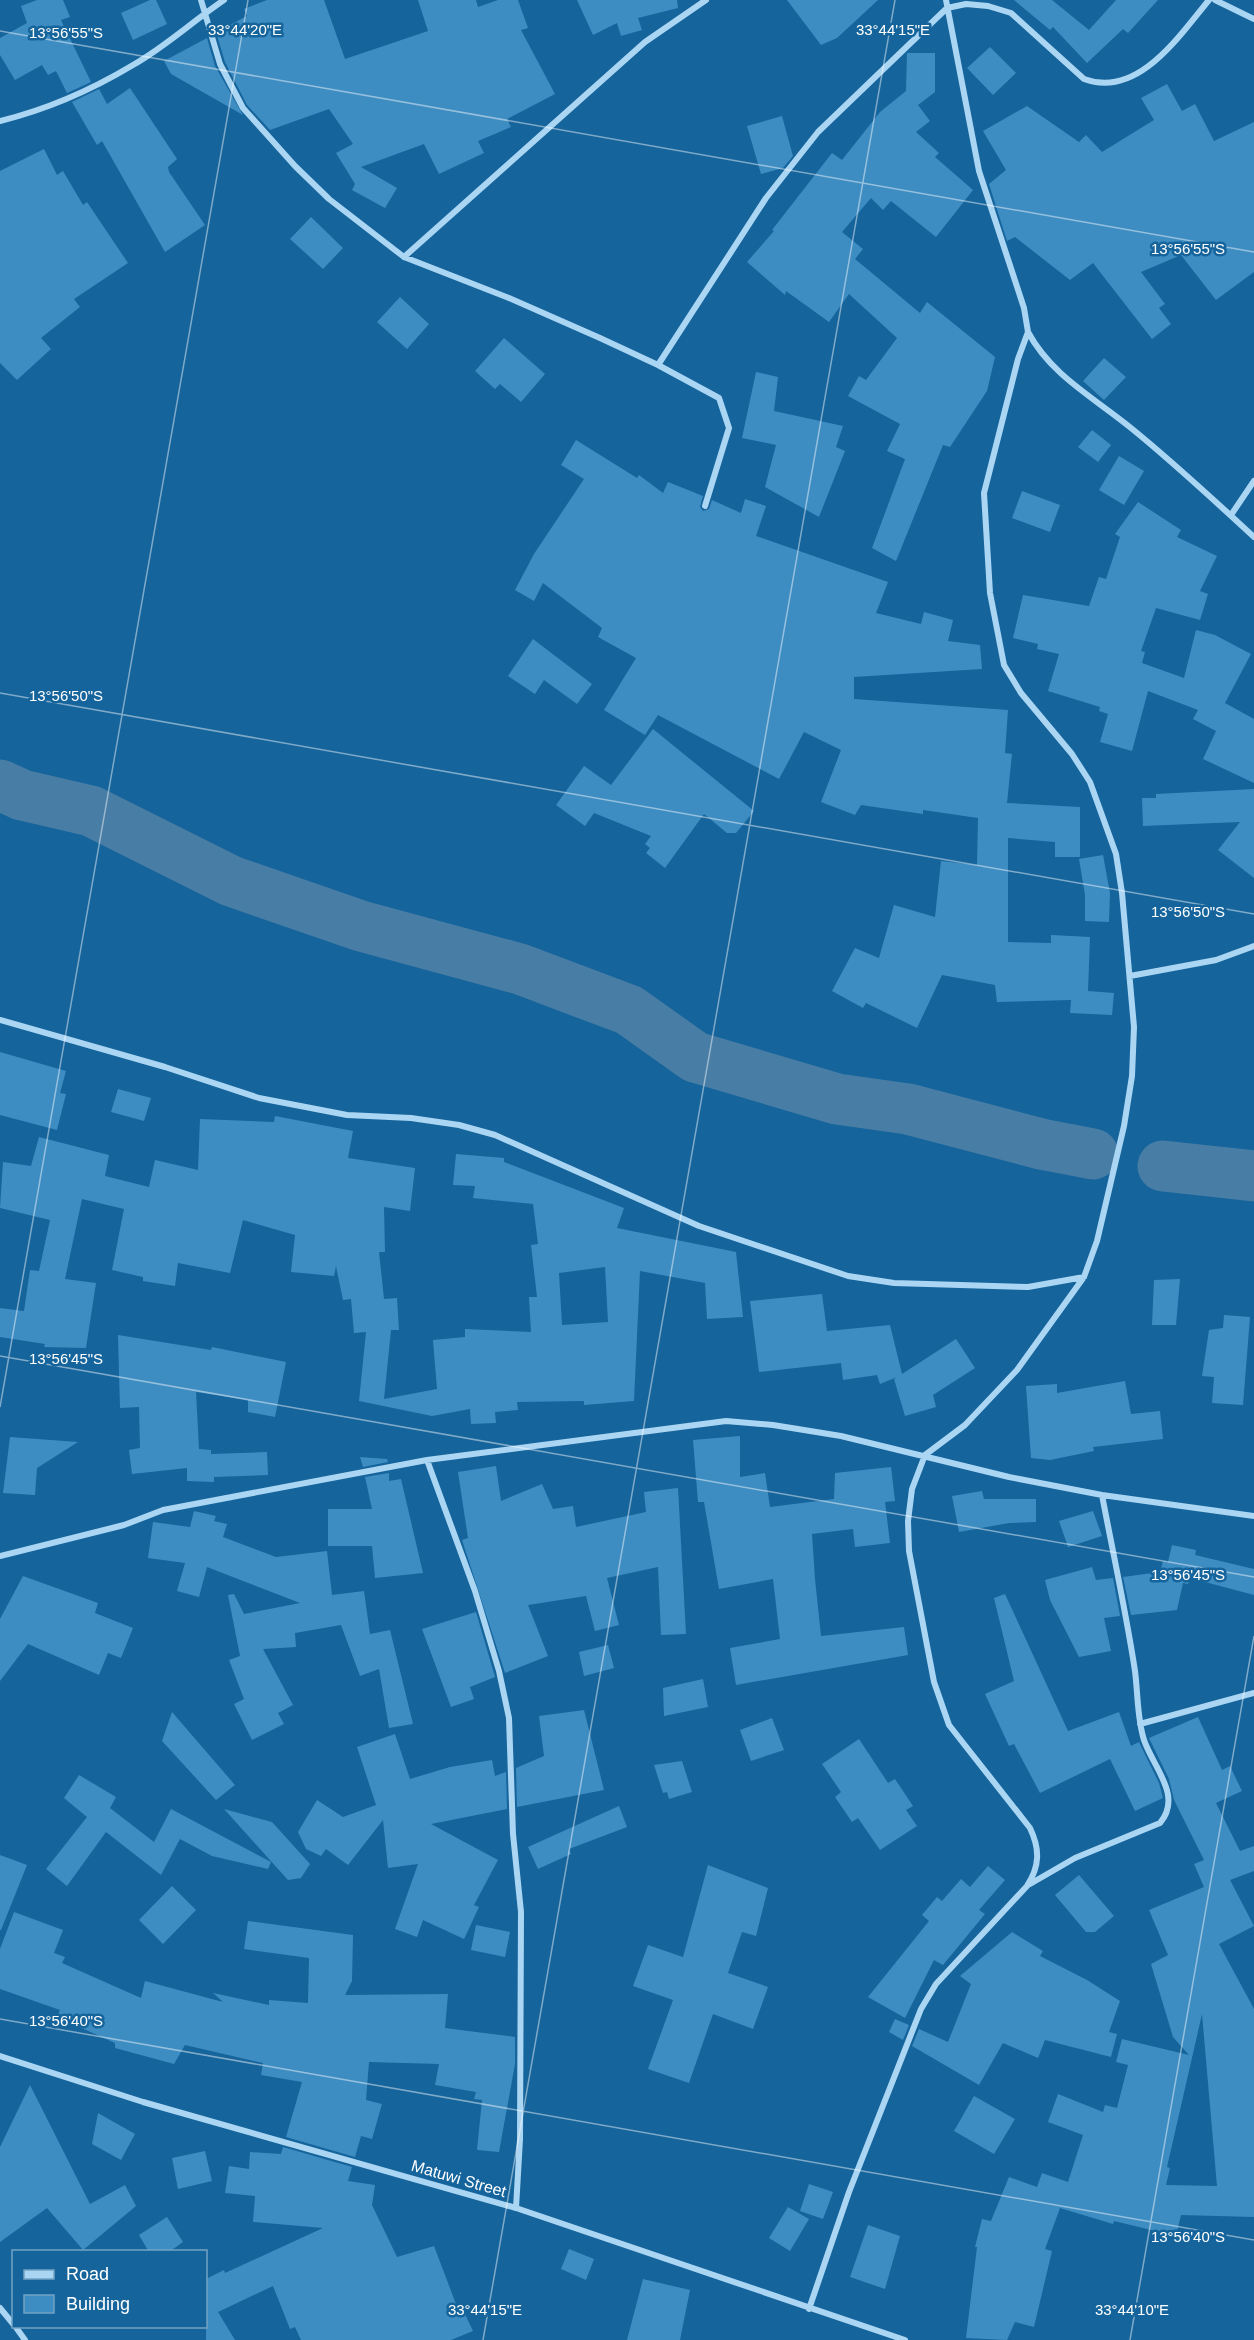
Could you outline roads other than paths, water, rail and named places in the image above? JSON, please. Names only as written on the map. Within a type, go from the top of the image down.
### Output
[{"type":"street","points":[[201,0],[220,64],[243,108],[295,166],[329,199],[404,257],[509,298],[658,365],[719,398],[729,428],[705,506]]},
{"type":"street","points":[[0,121],[19,117],[134,65],[224,0]]},
{"type":"street","points":[[404,257],[645,42],[706,0]]},
{"type":"street","points":[[946,0],[979,171],[1024,308],[1028,332],[1039,353],[1053,368],[1131,428],[1254,537]]},
{"type":"street","points":[[658,365],[766,198],[818,132],[947,8],[966,4],[988,6],[1011,13],[1084,79],[1111,84],[1136,75],[1173,44],[1209,0]]},
{"type":"street","points":[[1215,0],[1254,19]]},
{"type":"street","points":[[809,2309],[849,2192],[921,2009],[949,1970],[1027,1886],[1034,1875],[1038,1858],[1033,1836],[950,1725],[934,1682],[909,1551],[908,1521],[912,1489],[925,1455],[964,1425],[1017,1370],[1084,1277],[1107,1203],[1132,1076],[1134,1027],[1116,854],[1090,782],[1072,754],[1021,693],[1004,665],[990,593],[984,493],[1018,359],[1028,332]]},
{"type":"street","points":[[1231,515],[1254,481]]},
{"type":"street","points":[[1130,976],[1216,960],[1254,945]]},
{"type":"street","points":[[0,1020],[165,1067],[259,1098],[347,1115],[411,1118],[459,1125],[495,1135],[699,1226],[754,1247],[848,1276],[894,1283],[1028,1287],[1084,1277]]},
{"type":"street","points":[[0,1556],[124,1525],[163,1510],[427,1461],[726,1421],[773,1425],[842,1436],[1009,1477],[1102,1495],[1254,1516]]},
{"type":"street","points":[[427,1461],[475,1591],[500,1671],[509,1718],[513,1834],[521,1912],[520,2139],[516,2208]]},
{"type":"street","points":[[1027,1886],[1075,1858],[1160,1824],[1166,1816],[1169,1794],[1144,1741],[1140,1724],[1135,1673],[1102,1495]]},
{"type":"street","points":[[1140,1724],[1254,1693]]},
{"type":"street","name":"Matuwi Street","points":[[0,2056],[143,2102],[516,2208],[905,2340]]},
{"type":"street","points":[[0,2308],[12,2323]]},
{"type":"street","points":[[16,2328],[25,2340]]},
{"type":"waterway","points":[[0,785],[22,795],[91,811],[231,881],[361,926],[520,969],[629,1010],[695,1057],[837,1099],[908,1109],[1041,1144],[1093,1154]]},
{"type":"waterway","points":[[1163,1166],[1254,1176]]}]
